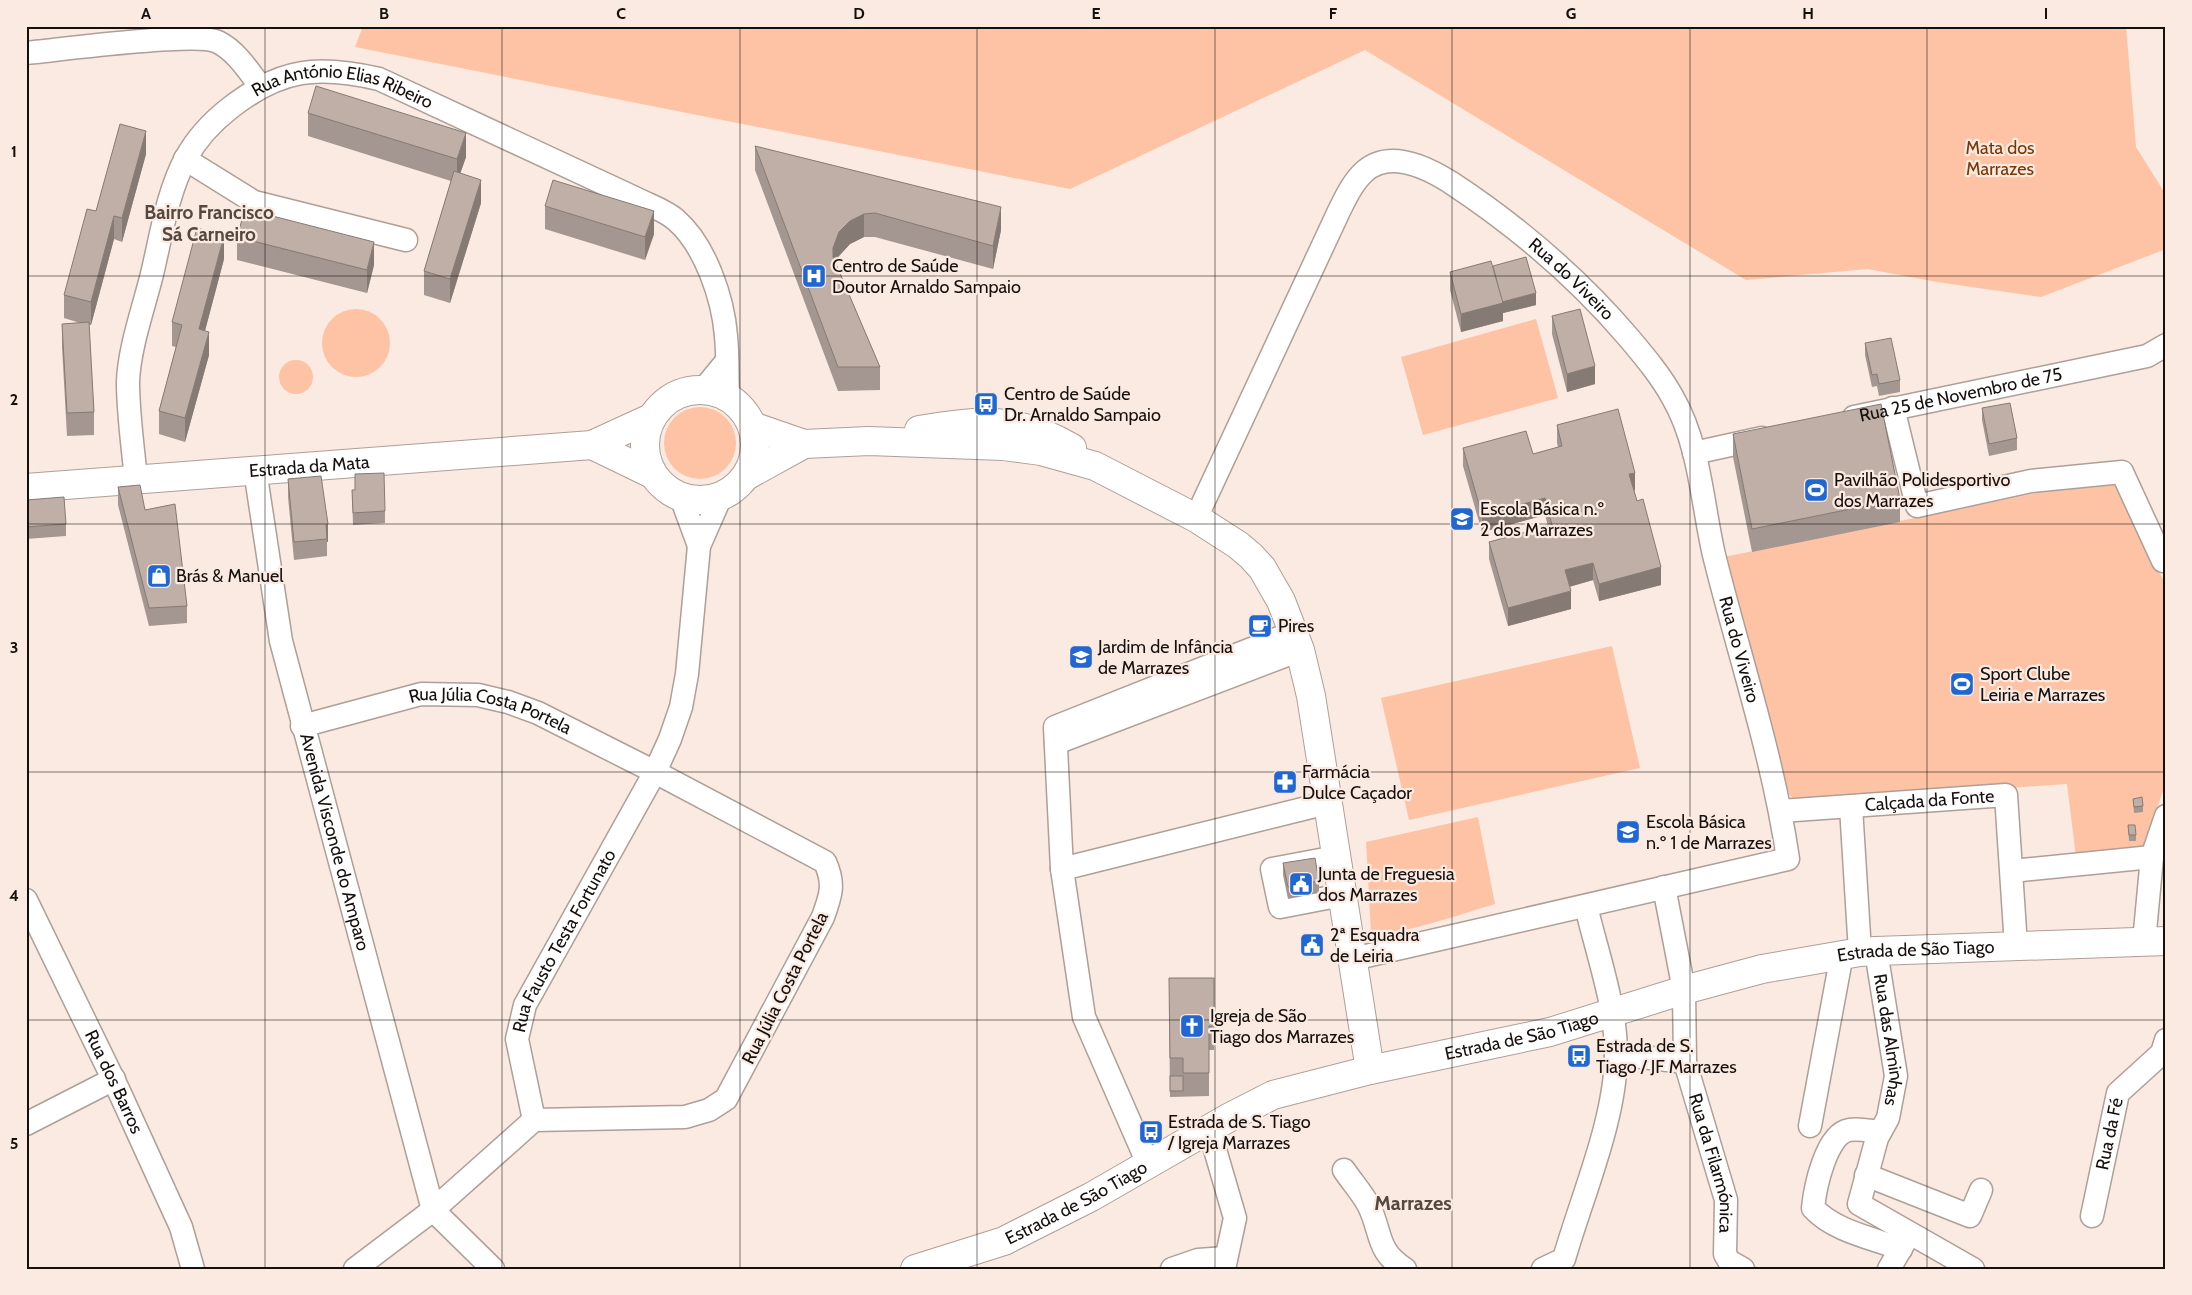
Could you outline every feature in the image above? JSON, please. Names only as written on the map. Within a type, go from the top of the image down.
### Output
[{"type":"main road","points":[[652,474],[644,446],[645,432],[651,418],[660,406],[672,396],[687,391],[715,393],[740,406],[752,426],[755,447],[752,462],[746,476]]},
{"type":"main road","name":"Estrada da Mata","points":[[26,488],[592,445],[651,418]]},
{"type":"main road","points":[[752,426],[804,444],[869,441],[1013,447],[1041,451],[1095,466],[1196,518],[1238,545],[1262,568],[1282,601],[1297,641],[1311,696],[1370,1070]]},
{"type":"main road","points":[[592,445],[652,474],[664,488],[680,497],[694,500],[721,496],[735,488],[746,476],[804,444]]},
{"type":"main road","name":"Estrada de São Tiago","points":[[915,1269],[1004,1241],[1149,1166],[1258,1101],[1274,1095],[1370,1070],[1550,1032],[1684,990],[1762,969],[1859,952],[2155,941]]},
{"type":"street","points":[[26,53],[130,34],[216,41],[230,50],[260,86]]},
{"type":"street","name":"Rua António Elias Ribeiro","points":[[136,480],[130,420],[130,364],[166,215],[185,159],[200,136],[218,118],[260,86],[288,76],[318,71],[333,70],[379,79],[674,218],[690,234],[702,252],[709,269],[724,321],[726,362],[715,393]]},
{"type":"street","points":[[185,159],[254,202],[406,240]]},
{"type":"street","name":"Rua do Viveiro","points":[[1196,518],[1339,211],[1352,185],[1364,172],[1375,164],[1402,161],[1427,168],[1487,206],[1547,254],[1606,312],[1650,363],[1673,396],[1694,452],[1714,553],[1781,811],[1788,859],[1664,887]]},
{"type":"street","name":"Rua 25 de Novembro de 75","points":[[1832,422],[2147,356],[2166,345]]},
{"type":"street","points":[[1893,408],[1917,506],[2031,481],[2122,472],[2165,562]]},
{"type":"street","points":[[1694,452],[1786,432]]},
{"type":"street","name":"Avenida Visconde do Amparo","points":[[256,470],[280,642],[433,1210]]},
{"type":"street","points":[[699,546],[721,496]]},
{"type":"street","points":[[680,497],[699,546]]},
{"type":"street","name":"Rua Fausto Testa Fortunato","points":[[534,1120],[517,1039],[525,1005],[655,772],[670,739],[681,707],[687,674],[699,546]]},
{"type":"street","points":[[1149,1166],[1084,1017],[1062,869],[1055,726],[1297,641]]},
{"type":"street","name":"Rua Júlia Costa Portela","points":[[302,726],[421,694],[478,695],[508,702],[538,713],[655,772],[825,862],[832,877],[830,897],[823,917],[726,1099],[709,1110],[685,1117],[534,1120]]},
{"type":"street","name":"Calçada da Fonte","points":[[1851,807],[2006,795],[2016,946]]},
{"type":"street","points":[[1062,869],[1327,803]]},
{"type":"street","points":[[1781,811],[1851,807],[1859,952],[1810,1126]]},
{"type":"street","points":[[2155,941],[2152,857],[2166,816]]},
{"type":"street","points":[[1336,857],[1272,869],[1280,907],[1342,896]]},
{"type":"street","points":[[2012,871],[2152,857]]},
{"type":"street","points":[[1353,959],[1664,887]]},
{"type":"street","name":"Rua da Filarmónica","points":[[1664,887],[1684,990],[1685,1062],[1726,1200],[1725,1254],[1729,1261],[1744,1269]]},
{"type":"street","name":"Rua dos Barros","points":[[26,900],[114,1079],[181,1227],[193,1269]]},
{"type":"street","points":[[1543,1269],[1564,1264],[1610,1110],[1616,1054],[1612,1012],[1586,906]]},
{"type":"street","name":"Rua das Alminhas","points":[[1859,952],[1896,1076],[1888,1118],[1880,1132],[1859,1204],[1905,1241]]},
{"type":"street","name":"Rua da Fé","points":[[2092,1216],[2118,1093],[2162,1053],[2166,1040]]},
{"type":"street","points":[[1616,1054],[1685,1062]]},
{"type":"street","points":[[26,1124],[114,1079]]},
{"type":"street","points":[[356,1269],[433,1210],[534,1120]]},
{"type":"street","points":[[1172,1269],[1198,1260],[1225,1263],[1235,1218],[1209,1129]]},
{"type":"street","points":[[1880,1132],[1848,1130],[1838,1135],[1830,1146],[1823,1164],[1814,1194],[1813,1208],[1822,1218],[1839,1226],[1905,1241],[1973,1269]]},
{"type":"street","points":[[1344,1170],[1369,1206],[1383,1250],[1392,1261],[1405,1269]]},
{"type":"street","points":[[1866,1175],[1970,1216],[1981,1190]]},
{"type":"street","points":[[433,1210],[493,1269]]},
{"type":"street","points":[[1889,1269],[1905,1241]]},
{"type":"green space","name":"Mata dos Marrazes","points":[[363,26],[2126,26],[2136,147],[2166,195],[2166,249],[2041,297],[1937,282],[1868,269],[1746,280],[1365,50],[1070,189],[355,47]]},
{"type":"green space","points":[[356,309],[369,312],[380,319],[387,330],[390,343],[387,356],[380,367],[369,374],[356,377],[343,374],[332,367],[325,356],[322,343],[325,330],[332,319],[343,312]]},
{"type":"green space","points":[[1536,319],[1558,398],[1423,435],[1401,357]]},
{"type":"green space","points":[[296,360],[308,365],[313,377],[308,389],[296,394],[284,389],[279,377],[284,365]]},
{"type":"green space","points":[[700,407],[720,413],[730,423],[736,443],[730,463],[720,473],[700,479],[680,473],[670,463],[664,443],[670,423],[680,413]]},
{"type":"green space","name":"Sport Clube Leiria e Marrazes","points":[[2115,477],[2166,586],[2166,782],[2143,850],[2076,857],[2067,784],[1796,803],[1788,793],[1724,557]]},
{"type":"green space","points":[[1612,646],[1640,768],[1409,820],[1381,698]]},
{"type":"green space","points":[[1478,817],[1495,904],[1395,932],[1371,933],[1366,842]]},
{"type":"building","points":[[316,86],[466,133],[457,159],[308,113]]},
{"type":"building","points":[[120,124],[146,131],[122,218],[114,216],[91,302],[64,295],[87,209],[96,211]]},
{"type":"building","name":"Centro de Saúde Doutor Arnaldo Sampaio","points":[[755,146],[1001,207],[993,246],[875,213],[864,214],[850,221],[839,232],[833,248],[833,257],[880,367],[838,367]]},
{"type":"building","points":[[454,171],[481,180],[450,279],[424,271]]},
{"type":"building","points":[[553,180],[654,211],[645,237],[545,206]]},
{"type":"building","points":[[245,209],[374,242],[367,270],[237,237]]},
{"type":"building","points":[[197,228],[224,236],[199,329],[209,332],[185,418],[159,411],[182,325],[172,322]]},
{"type":"building","points":[[1526,257],[1536,293],[1502,302],[1493,266]]},
{"type":"building","points":[[1491,261],[1503,303],[1461,314],[1450,272]]},
{"type":"building","points":[[1580,309],[1595,366],[1567,374],[1552,316]]},
{"type":"building","points":[[89,322],[94,412],[67,413],[62,324]]},
{"type":"building","points":[[1891,338],[1900,380],[1879,384],[1877,374],[1872,375],[1865,343]]},
{"type":"building","points":[[2010,403],[2017,438],[1989,444],[1982,408]]},
{"type":"building","name":"Pavilhão Polidesportivo dos Marrazes","points":[[1881,404],[1900,499],[1752,529],[1733,434]]},
{"type":"building","points":[[1618,409],[1635,473],[1629,474],[1637,501],[1643,499],[1661,567],[1599,584],[1593,563],[1565,570],[1571,591],[1508,608],[1489,542],[1552,525],[1545,498],[1482,515],[1463,448],[1526,431],[1533,454],[1562,446],[1557,425]]},
{"type":"building","points":[[384,473],[385,511],[353,513],[352,490],[355,490],[355,474]]},
{"type":"building","points":[[321,476],[328,524],[326,525],[327,539],[294,542],[288,479]]},
{"type":"building","name":"Brás & Manuel","points":[[140,485],[145,510],[175,504],[187,606],[149,608],[118,487]]},
{"type":"building","points":[[64,497],[66,524],[26,527],[26,500]]},
{"type":"building","points":[[2142,797],[2143,806],[2134,807],[2133,799]]},
{"type":"building","points":[[2128,825],[2135,825],[2136,835],[2129,835]]},
{"type":"building","points":[[1315,858],[1319,881],[1288,887],[1283,863]]},
{"type":"building","name":"Igreja de São Tiago dos Marrazes","points":[[1169,978],[1214,978],[1214,1026],[1209,1026],[1209,1073],[1183,1073],[1183,1058],[1170,1058]]},
{"type":"building","points":[[1170,1076],[1183,1076],[1183,1091],[1170,1091]]},
{"type":"place","name":"Centro de Saúde Doutor Arnaldo Sampaio","points":[[814,276]]},
{"type":"place","name":"Centro de Saúde Dr. Arnaldo Sampaio","points":[[986,404]]},
{"type":"place","name":"Pavilhão Polidesportivo dos Marrazes","points":[[1816,490]]},
{"type":"place","name":"Escola Básica n.º 2 dos Marrazes","points":[[1462,519]]},
{"type":"place","name":"Brás & Manuel","points":[[159,576]]},
{"type":"place","name":"Pires","points":[[1260,626]]},
{"type":"place","name":"Jardim de Infância de Marrazes","points":[[1081,657]]},
{"type":"place","name":"Sport Clube Leiria e Marrazes","points":[[1962,684]]},
{"type":"place","name":"Farmácia Dulce Caçador","points":[[1285,782]]},
{"type":"place","name":"Escola Básica n.º 1 de Marrazes","points":[[1628,832]]},
{"type":"place","name":"Junta de Freguesia dos Marrazes","points":[[1301,884]]},
{"type":"place","name":"2ª Esquadra de Leiria","points":[[1312,945]]},
{"type":"place","name":"Igreja de São Tiago dos Marrazes","points":[[1192,1026]]},
{"type":"place","name":"Estrada de S. Tiago / JF Marrazes","points":[[1579,1056]]},
{"type":"place","name":"Estrada de S. Tiago / Igreja Marrazes","points":[[1151,1132]]},
{"type":"district","name":"Bairro Francisco Sá Carneiro","points":[[209,223]]},
{"type":"district","name":"Marrazes","points":[[1413,1203]]}]
